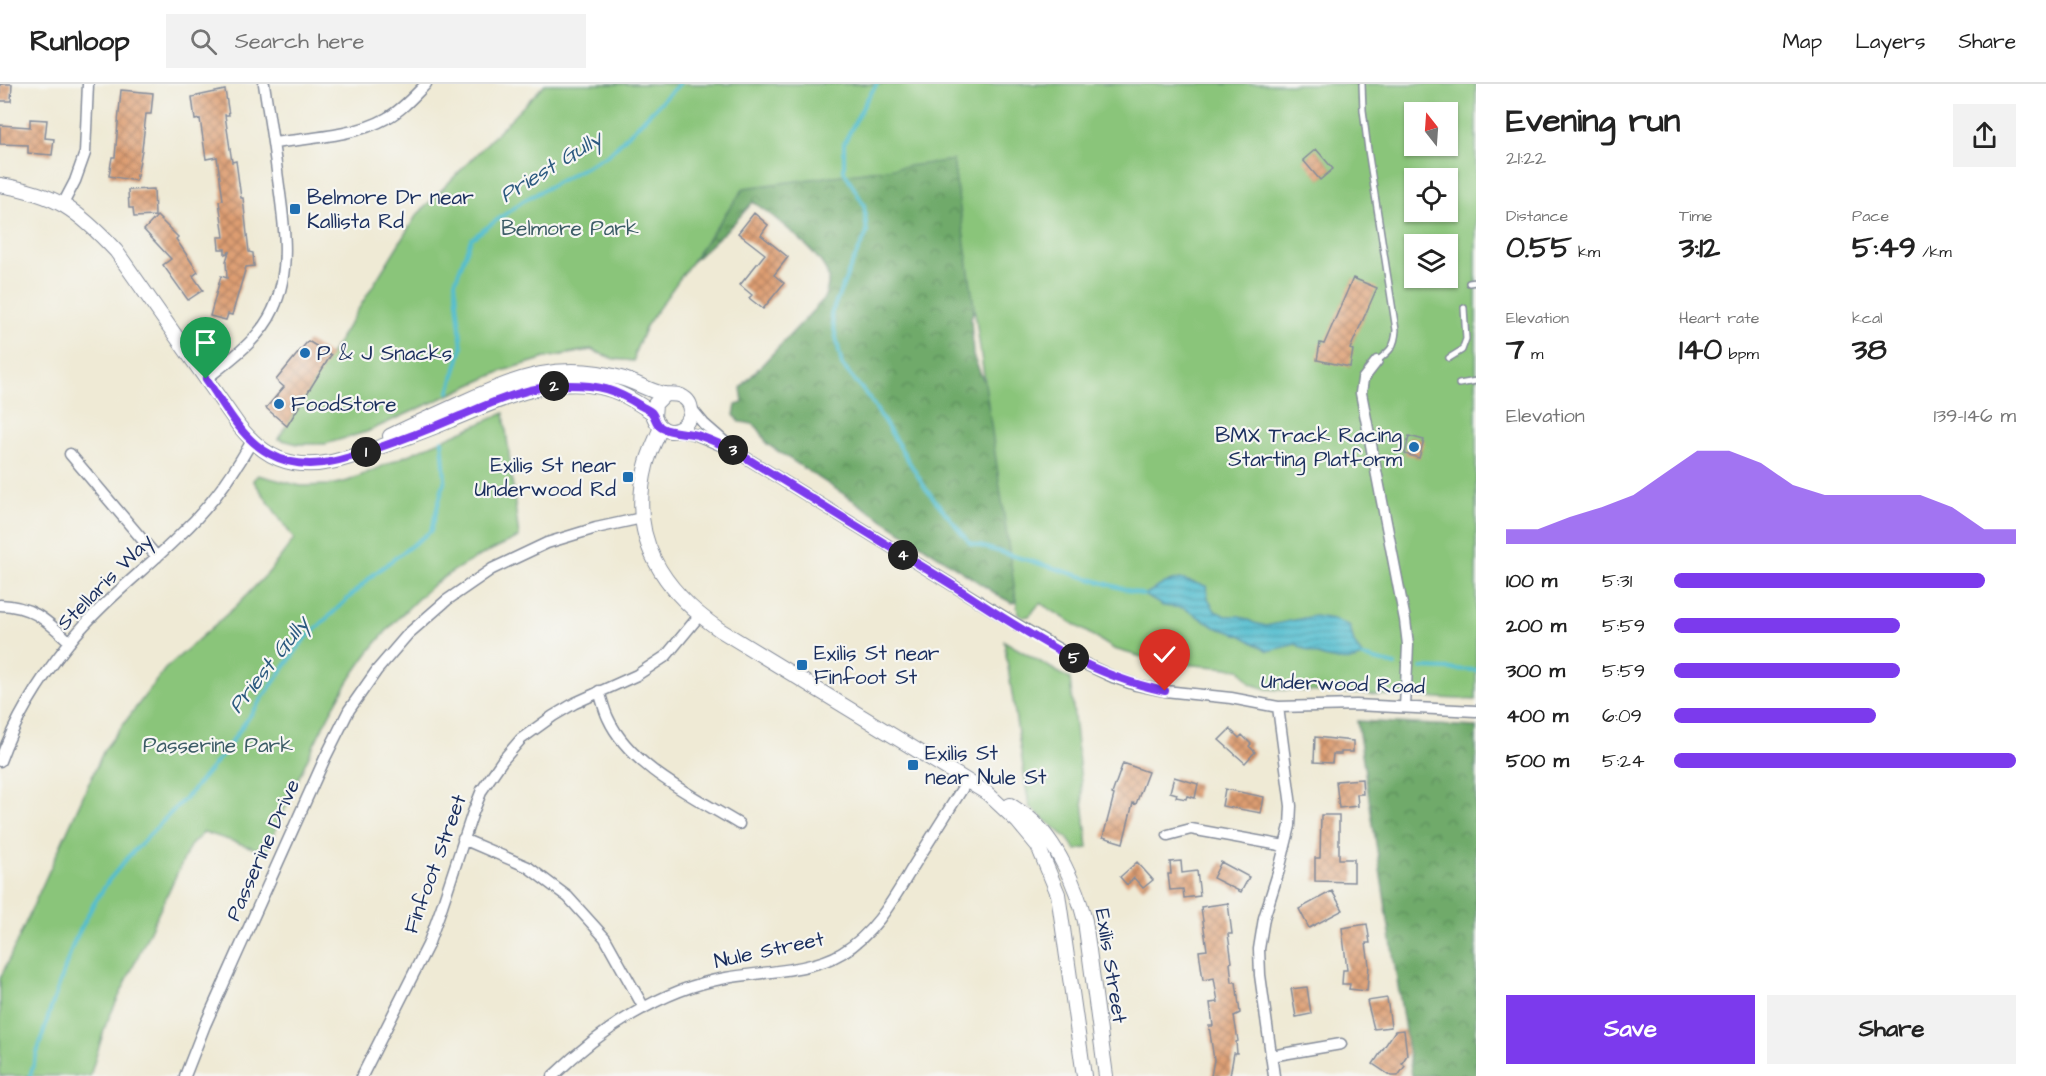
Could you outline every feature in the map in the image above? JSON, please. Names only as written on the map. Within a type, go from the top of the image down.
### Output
[{"type":"street","points":[[63,204],[75,181],[85,153],[88,84]]},
{"type":"street","points":[[206,379],[241,350],[264,324],[272,312],[281,287],[285,263],[285,228],[264,84]]},
{"type":"street","points":[[274,143],[350,132],[372,126],[389,118],[426,84]]},
{"type":"street","name":"Underwood Road","points":[[0,186],[22,189],[63,204],[87,220],[116,251],[252,441],[270,455],[294,463],[319,465],[346,459],[411,437],[511,395],[566,385],[599,386],[622,393],[653,413],[656,423],[669,431],[676,430],[697,435],[735,451],[1001,615],[1081,662],[1113,677],[1136,685],[1278,707],[1356,705],[1476,711]]},
{"type":"street","points":[[1377,361],[1363,379],[1361,393],[1405,620],[1408,645],[1405,707]]},
{"type":"street","name":"Underwood Road","points":[[346,459],[396,433],[503,384],[536,374],[565,370],[596,372],[624,379],[665,394],[680,395],[704,424],[735,451]]},
{"type":"street","points":[[653,413],[655,404],[665,394]]},
{"type":"street","points":[[676,430],[685,426],[690,407]]},
{"type":"street","name":"Exilis Street","points":[[661,427],[646,463],[641,495],[642,518],[657,567],[676,594],[699,616],[720,630],[987,794],[1018,822],[1038,846],[1058,894],[1084,1076]]},
{"type":"street","name":"Stellaris Way","points":[[0,761],[22,713],[70,642],[203,511],[252,441]]},
{"type":"street","points":[[70,454],[157,557]]},
{"type":"street","name":"Passerine Drive","points":[[185,1076],[205,1025],[325,758],[349,710],[377,670],[408,634],[439,606],[492,569],[547,543],[596,528],[642,518]]},
{"type":"street","points":[[0,605],[29,610],[44,618],[70,642]]},
{"type":"street","name":"Finfoot Street","points":[[362,1076],[428,945],[463,839],[482,790],[502,761],[521,739],[567,707],[637,675],[666,656],[699,616]]},
{"type":"street","points":[[599,691],[608,718],[627,747],[648,768],[739,824]]},
{"type":"street","points":[[1274,1076],[1260,975],[1259,949],[1264,918],[1290,826],[1291,806],[1278,707]]},
{"type":"street","name":"Nule Street","points":[[553,1076],[577,1052],[644,1008],[683,991],[722,979],[827,960],[861,939],[884,913],[967,781]]},
{"type":"street","name":"Exilis Street","points":[[987,794],[997,796],[1035,824],[1058,854],[1072,881],[1085,921],[1106,1076]]},
{"type":"street","points":[[1168,836],[1191,829],[1286,846]]},
{"type":"street","points":[[463,839],[528,867],[568,897],[587,915],[605,938],[644,1008]]},
{"type":"street","points":[[1271,1056],[1341,1044]]},
{"type":"lane","points":[[1362,84],[1368,150],[1396,330],[1390,351],[1377,361]]},
{"type":"lane","points":[[1469,283],[1476,282]]},
{"type":"lane","points":[[1449,358],[1462,350],[1466,339],[1464,308]]},
{"type":"lane","points":[[1459,384],[1476,381]]},
{"type":"green space","name":"Belmore Park","points":[[545,84],[1476,84],[1476,700],[1266,689],[1251,684],[1240,669],[1159,662],[1114,649],[1040,603],[1029,616],[1023,617],[1018,613],[953,160],[744,188],[646,326],[635,352],[634,361],[614,359],[591,349],[545,358],[502,371],[366,432],[325,444],[298,444],[278,439],[416,216]]},
{"type":"green space","name":"Belmore Park","points":[[600,84],[955,84],[982,288],[971,318],[973,356],[983,379],[1004,394],[1032,597],[1012,603],[1001,597],[767,444],[757,427],[739,422],[734,415],[736,405],[743,403],[741,388],[823,300],[828,284],[827,273],[823,265],[806,245],[772,215],[753,202],[733,224],[680,273],[646,326],[635,352],[634,361],[614,359],[591,350],[545,358],[502,371],[366,432],[377,404]]},
{"type":"green space","name":"Passerine Park","points":[[504,413],[519,537],[463,565],[432,586],[396,621],[370,651],[348,682],[321,729],[266,852],[204,832],[190,846],[106,1024],[90,1076],[0,1076],[0,979],[104,750],[165,669],[235,607],[269,572],[294,539],[253,480],[258,475],[301,486],[330,485],[348,481]]},
{"type":"green space","points":[[1004,641],[1070,679],[1088,848],[1076,850],[1067,838],[1029,806]]},
{"type":"green space","points":[[1357,721],[1476,727],[1476,1076],[1412,1076]]},
{"type":"water","points":[[1180,579],[1206,586],[1208,598],[1215,611],[1226,616],[1240,616],[1266,626],[1314,616],[1333,619],[1350,627],[1354,643],[1363,657],[1355,660],[1338,660],[1296,644],[1268,651],[1240,635],[1215,627],[1184,608],[1163,606],[1144,595],[1165,583]]},
{"type":"building","points":[[0,84],[12,84],[11,101],[0,101]]},
{"type":"building","points":[[121,90],[153,93],[151,114],[146,114],[136,181],[109,176],[112,157],[115,157]]},
{"type":"building","points":[[225,90],[229,115],[225,115],[232,162],[236,161],[249,252],[253,253],[254,266],[246,267],[232,315],[228,314],[226,320],[210,316],[221,276],[227,278],[226,261],[229,252],[225,254],[225,249],[219,249],[218,237],[224,237],[219,201],[223,200],[217,157],[206,159],[200,119],[195,120],[192,97]]},
{"type":"building","points":[[30,119],[47,120],[45,138],[54,139],[52,155],[28,153],[28,145],[0,144],[0,125],[30,127]]},
{"type":"building","points":[[1316,149],[1333,169],[1320,180],[1303,160]]},
{"type":"building","points":[[154,189],[155,216],[134,217],[133,208],[129,208],[128,190]]},
{"type":"building","points":[[754,213],[768,225],[761,235],[788,257],[774,275],[784,283],[763,309],[749,298],[752,295],[740,285],[765,254],[738,233]]},
{"type":"building","points":[[157,216],[178,237],[176,239],[198,272],[193,276],[203,290],[188,300],[163,265],[171,259],[144,230]]},
{"type":"building","points":[[1353,278],[1377,288],[1350,349],[1353,350],[1350,367],[1317,360],[1320,343],[1324,344]]},
{"type":"building","points":[[308,341],[331,355],[287,426],[266,408],[284,387],[276,380]]},
{"type":"building","name":"BMX Track Racing Starting Platform","points":[[1409,436],[1424,440],[1419,458],[1405,454]]},
{"type":"building","points":[[1230,729],[1239,738],[1242,735],[1255,752],[1245,763],[1219,740]]},
{"type":"building","points":[[1315,737],[1353,741],[1353,752],[1333,754],[1332,763],[1314,762]]},
{"type":"building","points":[[1123,763],[1148,772],[1136,804],[1133,803],[1123,843],[1103,837],[1114,795],[1112,794]]},
{"type":"building","points":[[1174,777],[1198,784],[1195,798],[1176,797],[1177,794],[1170,792]]},
{"type":"building","points":[[1362,779],[1363,794],[1357,794],[1358,806],[1339,808],[1336,781]]},
{"type":"building","points":[[1225,789],[1264,797],[1261,813],[1222,806]]},
{"type":"building","points":[[1321,815],[1339,815],[1339,859],[1354,859],[1354,882],[1315,881],[1315,858],[1320,858]]},
{"type":"building","points":[[1181,861],[1182,873],[1197,871],[1200,896],[1184,898],[1183,889],[1170,890],[1168,874],[1171,874],[1170,862]]},
{"type":"building","points":[[1137,862],[1153,880],[1143,888],[1134,878],[1127,885],[1120,877]]},
{"type":"building","points":[[1221,862],[1249,877],[1241,892],[1213,878]]},
{"type":"building","points":[[1332,891],[1343,910],[1309,928],[1299,909]]},
{"type":"building","points":[[1228,903],[1232,934],[1228,934],[1232,982],[1236,982],[1240,1013],[1234,1016],[1238,1041],[1236,1042],[1237,1053],[1234,1053],[1230,1076],[1211,1076],[1214,1060],[1209,1026],[1213,1026],[1210,1003],[1218,1002],[1214,978],[1203,980],[1199,951],[1207,950],[1201,907]]},
{"type":"building","points":[[1367,924],[1370,943],[1366,943],[1369,965],[1367,991],[1349,989],[1350,984],[1342,984],[1343,970],[1347,970],[1342,928]]},
{"type":"building","points":[[1307,987],[1311,1014],[1296,1017],[1291,989]]},
{"type":"building","points":[[1387,998],[1391,1027],[1374,1029],[1367,1001]]},
{"type":"building","points":[[1404,1030],[1407,1055],[1402,1063],[1405,1066],[1398,1076],[1391,1076],[1373,1064],[1395,1031]]},
{"type":"waterway","name":"Priest Gully","points":[[449,392],[462,348],[455,282],[471,239],[523,201],[609,154],[679,84]]},
{"type":"waterway","points":[[877,84],[844,143],[844,171],[864,205],[867,233],[831,314],[842,365],[870,399],[926,489],[970,543],[1144,595]]},
{"type":"waterway","name":"Priest Gully","points":[[30,1076],[74,942],[109,880],[191,792],[222,755],[303,641],[374,574],[431,531],[445,479],[442,440]]},
{"type":"waterway","points":[[1363,657],[1395,665]]},
{"type":"waterway","points":[[1422,668],[1476,670]]},
{"type":"place","name":"Belmore Dr near Kallista Rd","points":[[295,209]]},
{"type":"place","name":"P & J Snacks","points":[[305,353]]},
{"type":"place","name":"FoodStore","points":[[279,404]]},
{"type":"place","name":"BMX Track Racing Starting Platform","points":[[1414,447]]},
{"type":"place","name":"Exilis St near Underwood Rd","points":[[628,477]]},
{"type":"place","name":"Exilis St near Finfoot St","points":[[802,665]]},
{"type":"place","name":"Exilis St near Nule St","points":[[913,765]]},
{"type":"route","points":[[206,379],[239,426],[252,441],[270,455],[294,463],[319,465],[346,459],[411,437],[511,395],[540,388],[566,385],[599,386],[622,393],[653,413],[656,423],[661,427],[669,431],[676,430],[697,435],[735,451],[1081,662],[1136,685],[1165,691]]}]
